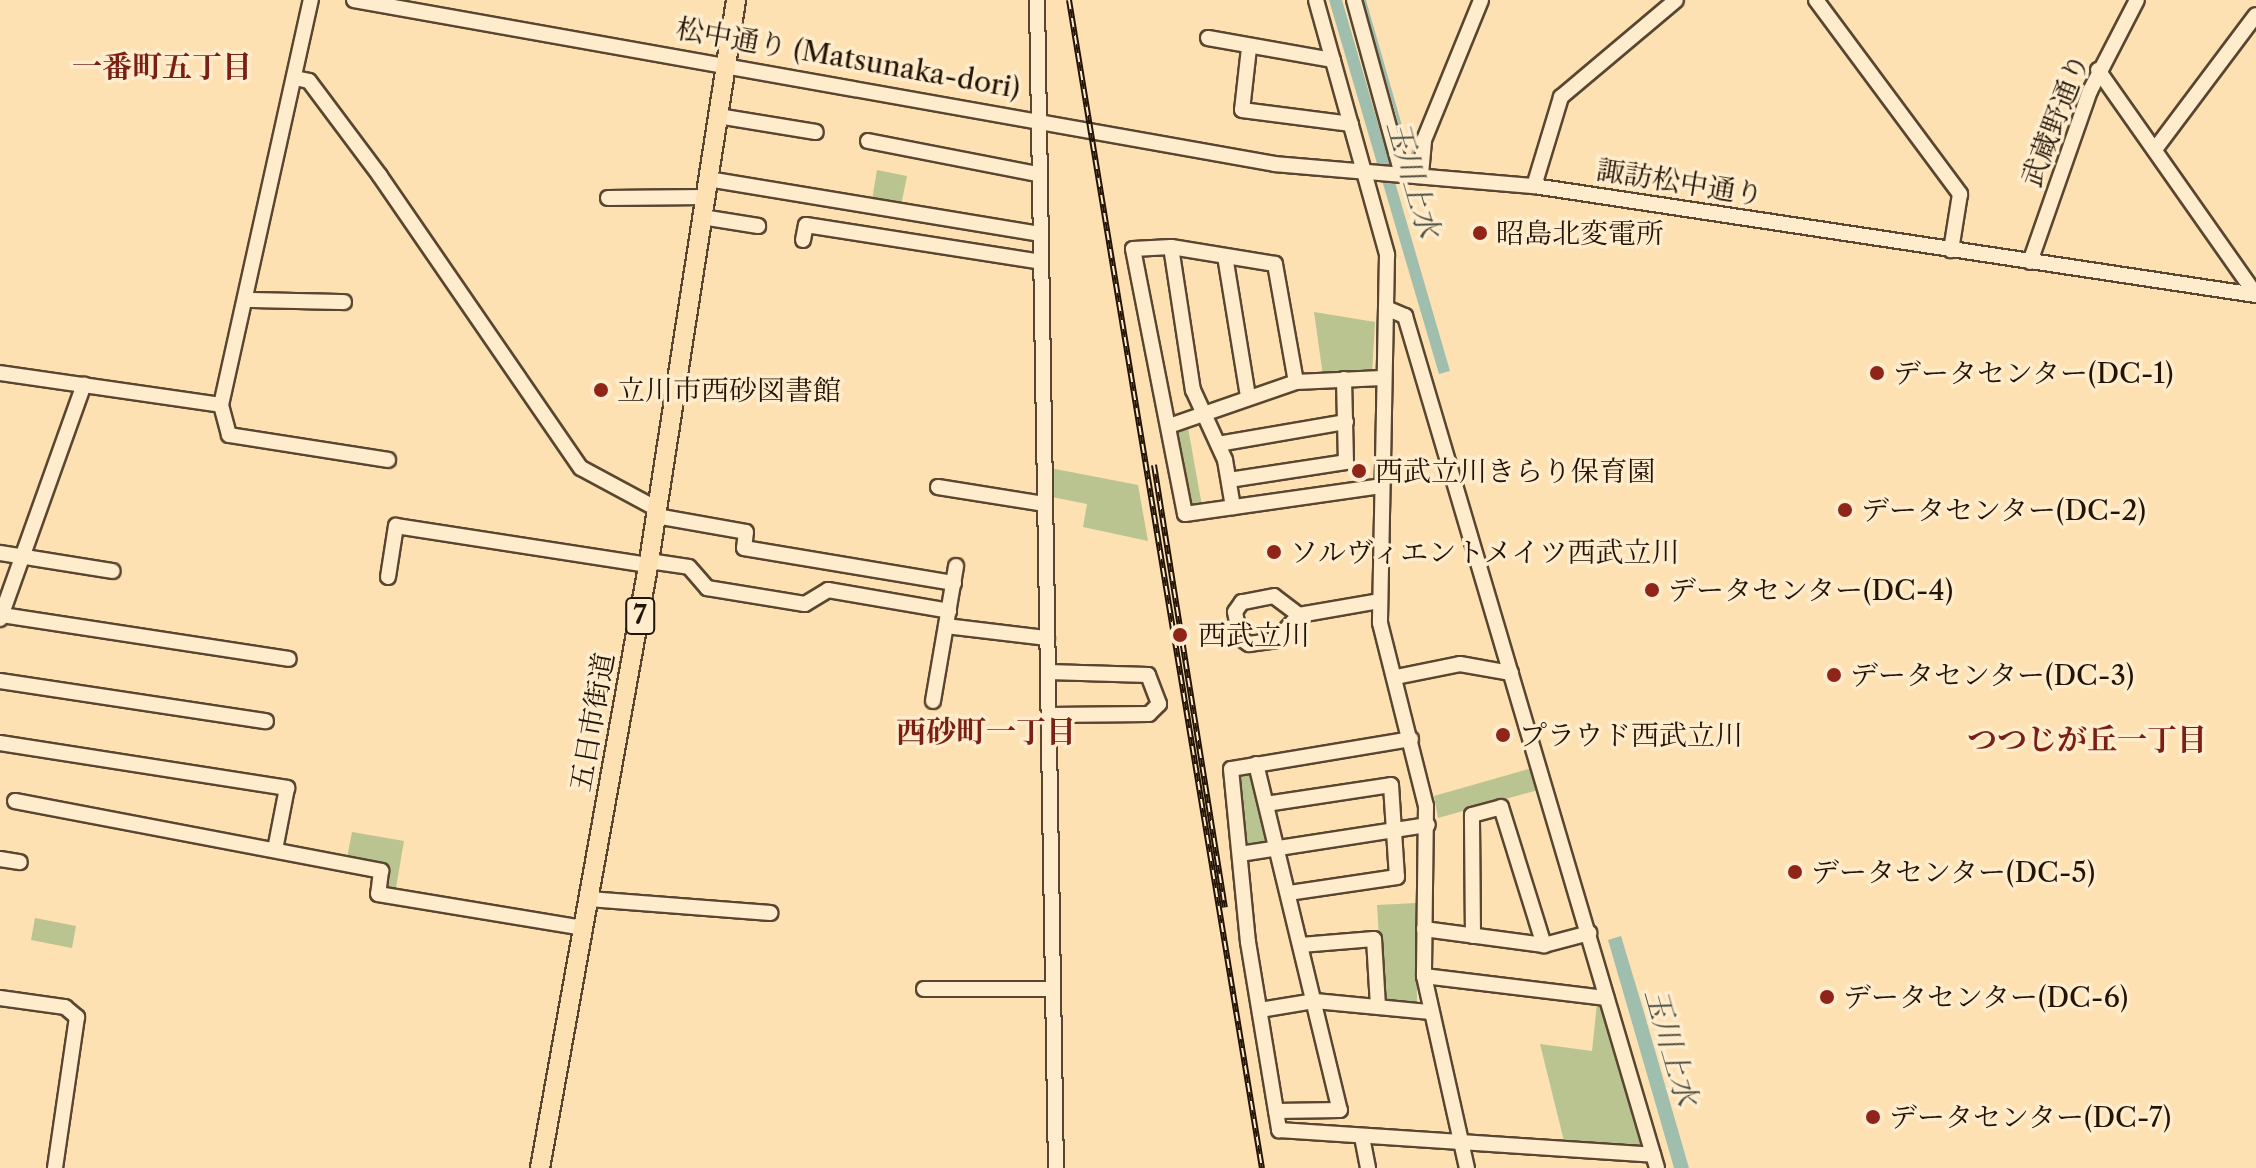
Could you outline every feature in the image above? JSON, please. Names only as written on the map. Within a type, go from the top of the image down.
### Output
[{"type":"main road","name":"五日市街道","points":[[540,1168],[649,563],[736,0]]},
{"type":"street","points":[[311,0],[224,399],[229,435],[388,460]]},
{"type":"street","name":"松中通り (Matsunaka-dori)","points":[[354,0],[405,4],[1095,130]]},
{"type":"street","points":[[1037,0],[1056,1168]]},
{"type":"street","points":[[1316,0],[1351,124],[1371,172],[1387,255],[1379,601],[1428,825],[1424,976],[1467,1168]]},
{"type":"street","points":[[1354,0],[1398,174]]},
{"type":"street","points":[[1421,175],[1424,140],[1481,0]]},
{"type":"street","points":[[1534,186],[1561,97],[1676,0]]},
{"type":"street","points":[[1816,0],[1960,194],[1951,250]]},
{"type":"street","name":"武蔵野通り","points":[[2030,262],[2098,70],[2137,0]]},
{"type":"street","points":[[2156,148],[2256,15]]},
{"type":"street","points":[[1208,38],[1249,48],[1333,60]]},
{"type":"street","points":[[1249,48],[1242,110],[1351,124]]},
{"type":"street","points":[[2098,70],[2156,148],[2256,295]]},
{"type":"street","points":[[295,78],[309,81],[380,176],[581,468],[657,512],[746,532],[744,548],[954,583]]},
{"type":"street","points":[[718,116],[816,132]]},
{"type":"street","name":"諏訪松中通り","points":[[1095,130],[1275,164],[1534,186],[2256,295]]},
{"type":"street","points":[[875,145],[962,166],[1038,174]]},
{"type":"street","points":[[608,198],[706,188],[1039,234]]},
{"type":"street","points":[[702,217],[758,226]]},
{"type":"street","points":[[803,240],[806,225],[1041,262]]},
{"type":"street","points":[[1171,247],[1193,390],[1218,444],[1233,507]]},
{"type":"street","points":[[1296,382],[1278,267],[1171,247],[1133,249],[1185,514],[1381,486]]},
{"type":"street","points":[[1225,256],[1248,397]]},
{"type":"street","points":[[248,300],[344,302]]},
{"type":"street","points":[[1386,308],[1405,316],[1655,1162],[1279,1130],[1260,1010],[1231,769],[1411,739]]},
{"type":"street","points":[[0,373],[224,399]]},
{"type":"street","points":[[1169,426],[1205,417],[1248,397],[1296,382],[1382,378]]},
{"type":"street","points":[[1229,480],[1346,462],[1344,379]]},
{"type":"street","points":[[84,385],[1,614],[289,659]]},
{"type":"street","points":[[1218,444],[1346,422]]},
{"type":"street","points":[[958,490],[961,473]]},
{"type":"street","points":[[938,487],[1044,504]]},
{"type":"street","points":[[388,577],[396,526],[689,567],[707,588],[805,604],[828,590],[1047,638]]},
{"type":"street","points":[[0,553],[113,571]]},
{"type":"street","points":[[933,701],[956,566]]},
{"type":"street","points":[[1293,616],[1379,601]]},
{"type":"street","points":[[1396,677],[1460,664],[1511,673]]},
{"type":"street","points":[[1048,672],[1148,675],[1159,704],[1149,714],[1049,715]]},
{"type":"street","points":[[0,681],[266,721]]},
{"type":"street","points":[[0,743],[287,788],[275,850]]},
{"type":"street","points":[[1256,764],[1340,1110],[1276,1111]]},
{"type":"street","points":[[1266,804],[1391,785],[1397,877],[1288,893]]},
{"type":"street","points":[[15,801],[381,871],[378,894],[584,928]]},
{"type":"street","points":[[1473,936],[1472,815],[1501,807],[1544,945]]},
{"type":"street","points":[[1240,854],[1428,825]]},
{"type":"street","points":[[0,859],[20,862]]},
{"type":"street","points":[[589,899],[770,913]]},
{"type":"street","points":[[1424,929],[1544,945],[1589,933]]},
{"type":"street","points":[[1301,945],[1374,939],[1378,1007]]},
{"type":"street","points":[[1424,976],[1607,998]]},
{"type":"street","points":[[924,989],[1053,989]]},
{"type":"street","points":[[0,998],[65,1007],[77,1017],[55,1168]]},
{"type":"street","points":[[1260,1010],[1315,1001],[1430,1012]]},
{"type":"street","points":[[1362,1137],[1368,1168]]},
{"type":"green space","points":[[877,170],[907,176],[901,205],[872,200]]},
{"type":"green space","points":[[1314,312],[1375,322],[1372,374],[1323,376]]},
{"type":"green space","points":[[1188,428],[1202,506],[1191,508],[1175,434]]},
{"type":"green space","points":[[1050,468],[1138,485],[1148,541],[1083,527],[1087,504],[1052,497]]},
{"type":"green space","points":[[1532,768],[1538,790],[1438,818],[1434,796]]},
{"type":"green space","points":[[1251,773],[1269,841],[1244,844],[1236,775]]},
{"type":"green space","points":[[352,832],[404,841],[396,888],[384,886],[387,865],[347,858]]},
{"type":"green space","points":[[1416,903],[1417,1004],[1383,1001],[1377,905]]},
{"type":"green space","points":[[35,918],[76,926],[72,948],[31,940]]},
{"type":"green space","points":[[1597,1003],[1603,1004],[1642,1149],[1565,1145],[1540,1044],[1592,1051]]},
{"type":"shaded area","points":[[1329,0],[1342,0],[1450,371],[1439,374]]},
{"type":"shaded area","points":[[1621,936],[1689,1168],[1674,1168],[1608,940]]},
{"type":"waterway","name":"玉川上水","points":[[1364,0],[1403,136]]},
{"type":"waterway","name":"玉川上水","points":[[1412,153],[1417,142]]},
{"type":"railway","points":[[1069,0],[1262,1168]]},
{"type":"railway","points":[[1154,465],[1225,907]]},
{"type":"place","name":"昭島北変電所","points":[[1480,233]]},
{"type":"place","name":"データセンター(DC-1)","points":[[1877,373]]},
{"type":"place","name":"立川市西砂図書館","points":[[601,390]]},
{"type":"place","name":"西武立川きらり保育園","points":[[1359,471]]},
{"type":"place","name":"データセンター(DC-2)","points":[[1845,510]]},
{"type":"place","name":"ソルヴィエントメイツ西武立川","points":[[1274,552]]},
{"type":"place","name":"データセンター(DC-4)","points":[[1652,590]]},
{"type":"place","name":"西武立川","points":[[1180,635]]},
{"type":"place","name":"データセンター(DC-3)","points":[[1834,675]]},
{"type":"place","name":"プラウド西武立川","points":[[1503,735]]},
{"type":"place","name":"データセンター(DC-5)","points":[[1795,872]]},
{"type":"place","name":"データセンター(DC-6)","points":[[1827,997]]},
{"type":"place","name":"データセンター(DC-7)","points":[[1873,1117]]},
{"type":"district","name":"一番町五丁目","points":[[162,67]]},
{"type":"district","name":"西砂町一丁目","points":[[986,732]]},
{"type":"district","name":"つつじが丘一丁目","points":[[2087,740]]}]
